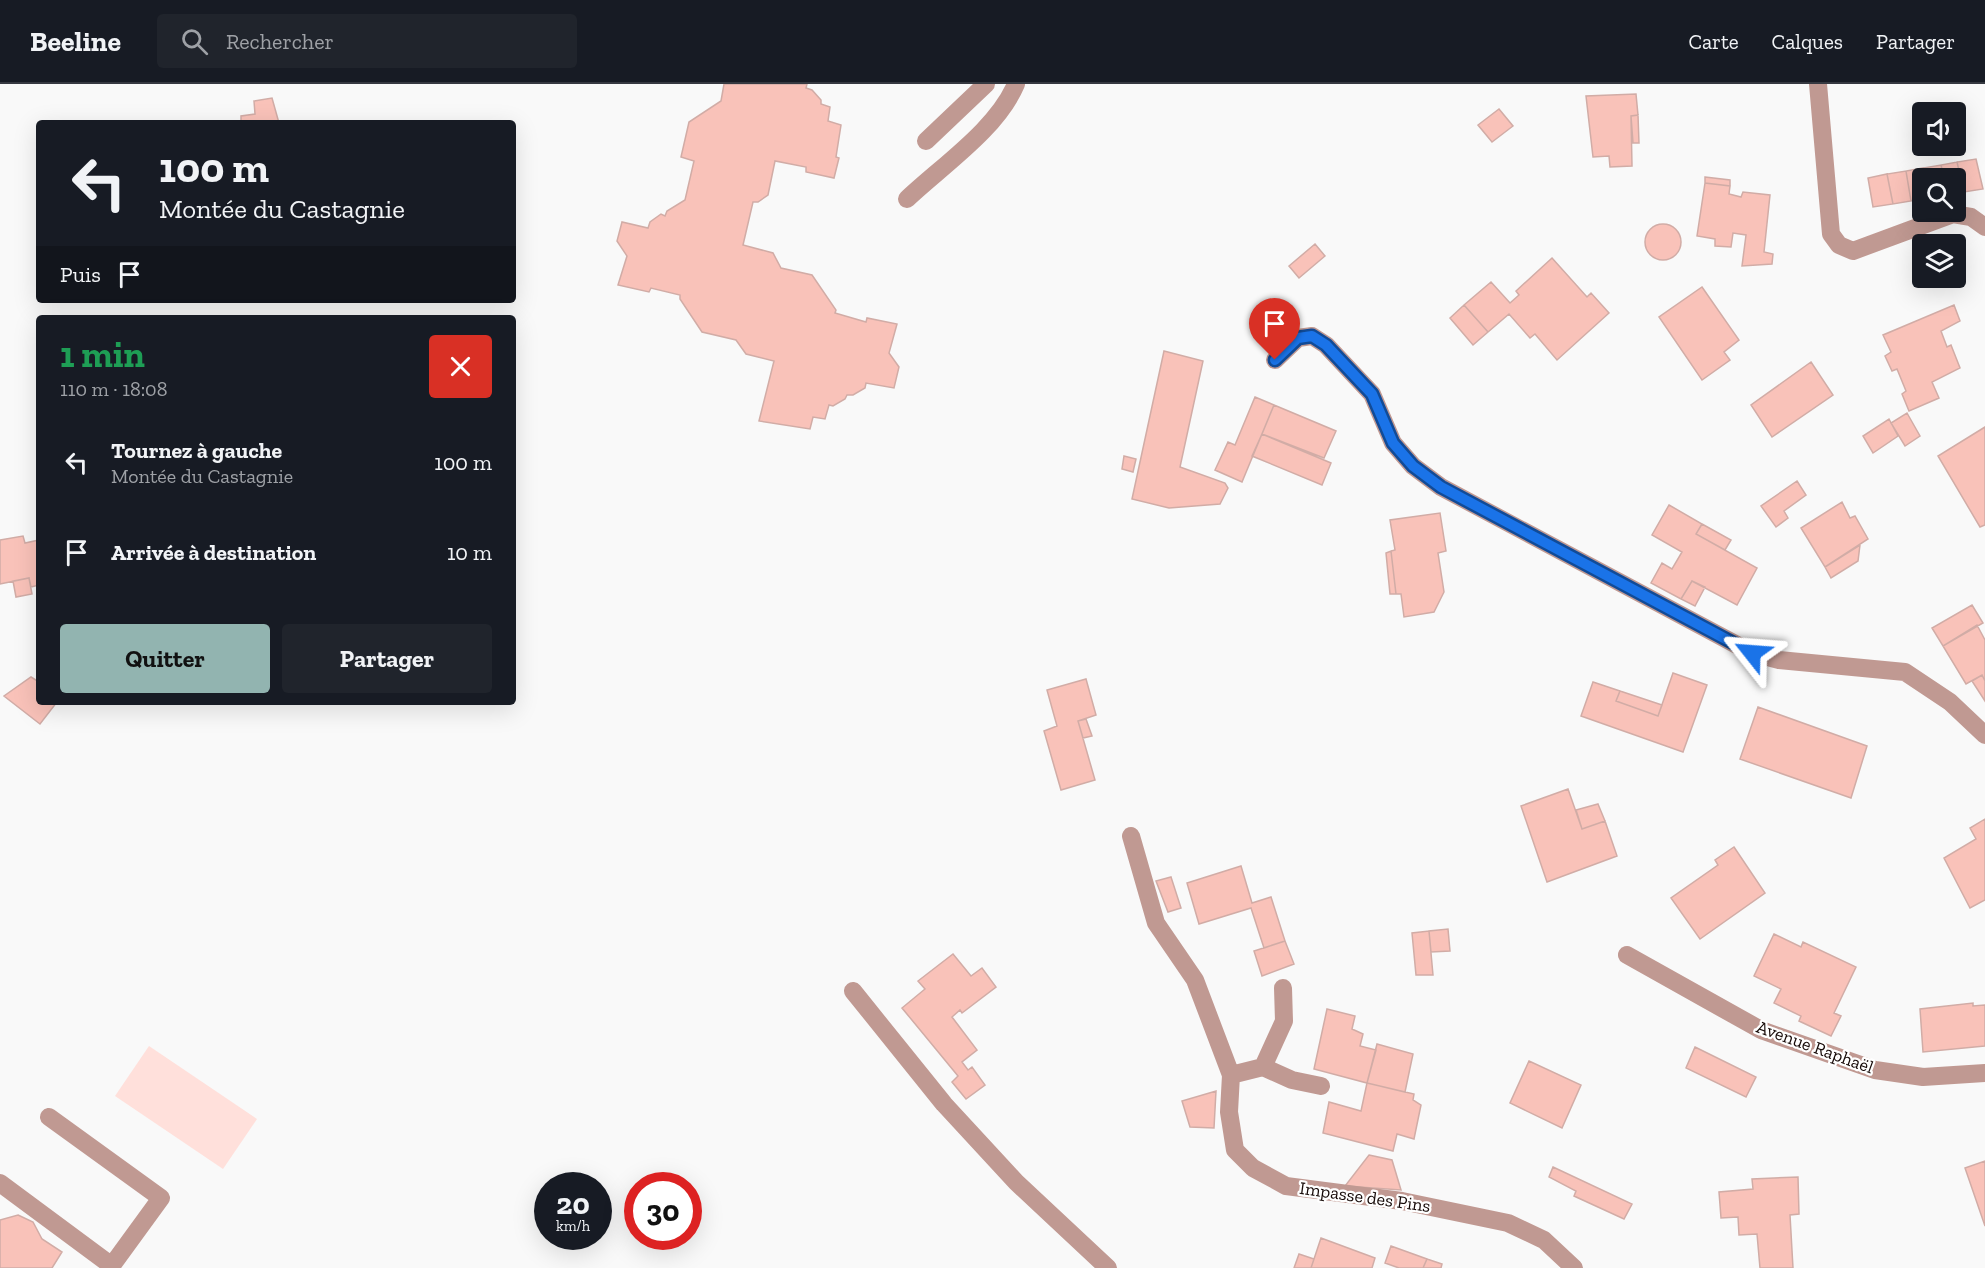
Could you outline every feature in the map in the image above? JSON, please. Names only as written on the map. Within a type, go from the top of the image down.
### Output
[{"type":"street","points":[[926,141],[986,84]]},
{"type":"street","points":[[907,199],[995,119],[1008,103],[1016,84]]},
{"type":"street","points":[[1818,84],[1831,234],[1839,245],[1853,251],[1953,214],[1971,217],[1985,227]]},
{"type":"street","points":[[1275,360],[1298,338],[1312,336],[1326,345],[1372,394],[1393,443],[1413,466],[1464,501],[1752,653],[1779,660],[1905,672],[1950,702],[1985,735]]},
{"type":"street","name":"Impasse des Pins","points":[[1131,836],[1156,922],[1195,980],[1231,1075],[1229,1112],[1235,1150],[1253,1168],[1278,1182],[1297,1188],[1402,1201],[1508,1223],[1544,1240],[1574,1268]]},
{"type":"street","name":"Avenue Raphaël","points":[[1627,955],[1761,1030],[1875,1070],[1923,1077],[1985,1072]]},
{"type":"street","points":[[1263,1067],[1284,1021],[1283,988]]},
{"type":"street","points":[[853,991],[944,1104],[1016,1182],[1108,1268]]},
{"type":"street","points":[[1231,1075],[1263,1067],[1292,1080],[1321,1086]]},
{"type":"street","points":[[0,1183],[111,1267],[161,1198],[49,1117]]},
{"type":"shaded area","points":[[149,1046],[257,1119],[223,1169],[115,1096]]},
{"type":"building","points":[[724,84],[807,84],[806,88],[812,90],[821,100],[821,104],[830,107],[828,121],[841,125],[836,157],[839,158],[834,178],[806,172],[806,167],[775,161],[768,195],[758,202],[753,202],[743,245],[773,253],[781,268],[812,275],[836,310],[835,313],[866,322],[867,318],[897,324],[889,353],[899,367],[894,388],[866,383],[865,388],[853,395],[847,395],[845,399],[833,406],[829,405],[825,419],[813,417],[810,429],[759,421],[774,361],[746,354],[736,340],[702,332],[680,299],[680,295],[651,288],[649,292],[618,285],[627,256],[617,241],[622,222],[648,228],[650,222],[661,214],[665,216],[667,211],[685,200],[694,161],[681,157],[689,122],[721,101]]},
{"type":"building","points":[[1636,94],[1638,115],[1631,116],[1632,166],[1610,167],[1609,156],[1593,157],[1586,96]]},
{"type":"building","points":[[272,98],[278,120],[241,120],[241,116],[255,114],[254,101]]},
{"type":"building","points":[[1499,109],[1513,126],[1492,142],[1478,125]]},
{"type":"building","points":[[1638,115],[1639,143],[1633,143],[1631,116]]},
{"type":"building","points":[[1976,159],[1983,189],[1966,192],[1966,168],[1958,168],[1957,162]]},
{"type":"building","points":[[1957,162],[1958,168],[1942,168],[1941,165]]},
{"type":"building","points":[[1941,165],[1942,168],[1923,168]]},
{"type":"building","points":[[1912,170],[1912,201],[1911,201],[1906,171]]},
{"type":"building","points":[[1906,171],[1911,201],[1893,204],[1887,174]]},
{"type":"building","points":[[1887,174],[1893,204],[1873,207],[1868,178]]},
{"type":"building","points":[[1705,177],[1730,180],[1730,186],[1705,183]]},
{"type":"building","points":[[1705,183],[1730,186],[1729,194],[1741,197],[1743,192],[1770,195],[1764,252],[1773,254],[1772,264],[1742,266],[1746,235],[1733,233],[1731,247],[1715,246],[1715,239],[1697,236]]},
{"type":"building","points":[[1663,224],[1676,229],[1681,242],[1676,255],[1663,260],[1650,255],[1645,242],[1650,229]]},
{"type":"building","points":[[1315,244],[1325,256],[1299,278],[1289,266]]},
{"type":"building","points":[[1552,258],[1587,297],[1591,293],[1609,313],[1557,360],[1535,334],[1530,338],[1509,314],[1488,332],[1464,305],[1491,282],[1510,303],[1519,295],[1516,291]]},
{"type":"building","points":[[1702,287],[1739,340],[1724,352],[1730,360],[1702,380],[1659,317]]},
{"type":"building","points":[[1464,305],[1488,332],[1473,345],[1450,318]]},
{"type":"building","points":[[1954,305],[1960,321],[1941,331],[1947,347],[1951,345],[1960,368],[1932,382],[1939,398],[1909,411],[1902,394],[1906,391],[1897,369],[1892,371],[1885,356],[1891,352],[1883,335]]},
{"type":"building","points":[[1164,351],[1203,361],[1180,467],[1225,483],[1228,488],[1220,504],[1169,508],[1132,499]]},
{"type":"building","points":[[1811,362],[1833,395],[1772,437],[1751,405]]},
{"type":"building","points":[[1255,397],[1274,405],[1242,482],[1215,470],[1228,442],[1235,445]]},
{"type":"building","points":[[1274,405],[1336,431],[1324,458],[1262,434]]},
{"type":"building","points":[[1907,413],[1920,436],[1905,446],[1891,423]]},
{"type":"building","points":[[1889,419],[1898,436],[1873,453],[1863,436]]},
{"type":"building","points":[[1985,427],[1985,525],[1980,527],[1938,456]]},
{"type":"building","points":[[1262,434],[1331,463],[1322,485],[1252,456]]},
{"type":"building","points":[[1124,456],[1136,459],[1133,472],[1122,469]]},
{"type":"building","points":[[1797,481],[1806,495],[1784,511],[1788,518],[1776,527],[1761,506]]},
{"type":"building","points":[[1842,502],[1850,518],[1855,516],[1868,539],[1825,567],[1801,528]]},
{"type":"building","points":[[1669,505],[1702,524],[1696,534],[1757,568],[1737,605],[1692,581],[1681,599],[1651,583],[1662,563],[1672,569],[1682,552],[1652,535]]},
{"type":"building","points":[[1440,513],[1446,551],[1438,553],[1444,592],[1434,612],[1404,617],[1401,594],[1396,594],[1391,551],[1395,550],[1390,520]]},
{"type":"building","points":[[1702,524],[1731,540],[1725,550],[1696,534]]},
{"type":"building","points":[[23,536],[25,543],[36,541],[36,586],[31,587],[29,578],[0,584],[0,540]]},
{"type":"building","points":[[1860,545],[1858,561],[1831,578],[1825,567]]},
{"type":"building","points":[[1391,551],[1396,594],[1390,594],[1386,553]]},
{"type":"building","points":[[29,578],[32,594],[16,597],[13,581]]},
{"type":"building","points":[[1692,581],[1705,587],[1695,606],[1681,599]]},
{"type":"building","points":[[1972,605],[1983,623],[1943,646],[1932,628]]},
{"type":"building","points":[[1977,625],[1985,640],[1985,681],[1982,675],[1966,684],[1943,646]]},
{"type":"building","points":[[1673,673],[1707,685],[1683,752],[1581,716],[1593,682],[1620,691],[1616,701],[1658,716]]},
{"type":"building","points":[[1982,675],[1985,681],[1985,701],[1972,681]]},
{"type":"building","points":[[31,677],[36,680],[36,705],[55,705],[40,724],[4,696]]},
{"type":"building","points":[[1086,679],[1096,715],[1078,721],[1095,780],[1061,790],[1044,731],[1057,726],[1047,690]]},
{"type":"building","points":[[1620,691],[1662,705],[1658,716],[1616,701]]},
{"type":"building","points":[[1758,707],[1867,746],[1851,798],[1740,759]]},
{"type":"building","points":[[1086,719],[1092,736],[1083,738],[1078,721]]},
{"type":"building","points":[[1568,789],[1582,829],[1605,821],[1617,856],[1547,882],[1521,806]]},
{"type":"building","points":[[1598,804],[1605,821],[1582,829],[1576,810]]},
{"type":"building","points":[[1985,819],[1985,900],[1970,908],[1944,858],[1976,839],[1970,828]]},
{"type":"building","points":[[1734,847],[1765,893],[1700,939],[1671,898],[1718,865],[1715,860]]},
{"type":"building","points":[[1241,866],[1252,903],[1271,897],[1285,941],[1264,948],[1251,908],[1199,924],[1187,883]]},
{"type":"building","points":[[1171,877],[1181,908],[1168,912],[1156,881]]},
{"type":"building","points":[[1448,929],[1450,951],[1431,952],[1429,931]]},
{"type":"building","points":[[1429,931],[1433,975],[1416,975],[1412,933]]},
{"type":"building","points":[[1774,934],[1801,947],[1803,942],[1856,967],[1834,1013],[1841,1016],[1831,1036],[1799,1021],[1801,1016],[1774,1003],[1781,989],[1754,976]]},
{"type":"building","points":[[1285,941],[1294,964],[1262,976],[1254,951]]},
{"type":"building","points":[[953,954],[971,976],[982,968],[996,987],[962,1013],[960,1010],[952,1017],[977,1050],[962,1062],[968,1070],[972,1067],[985,1085],[966,1099],[952,1082],[958,1076],[902,1008],[925,989],[918,981]]},
{"type":"building","points":[[1973,1003],[1973,1006],[1985,1005],[1985,1046],[1923,1052],[1920,1009]]},
{"type":"building","points":[[1327,1009],[1355,1016],[1352,1029],[1363,1034],[1360,1046],[1376,1050],[1367,1083],[1314,1069]]},
{"type":"building","points":[[1377,1044],[1413,1054],[1405,1092],[1367,1083]]},
{"type":"building","points":[[1695,1047],[1756,1077],[1746,1097],[1686,1068]]},
{"type":"building","points":[[1529,1061],[1581,1085],[1562,1128],[1510,1103]]},
{"type":"building","points":[[1367,1083],[1414,1094],[1413,1100],[1421,1105],[1414,1139],[1397,1134],[1393,1151],[1323,1133],[1329,1102],[1361,1111]]},
{"type":"building","points":[[1216,1091],[1214,1128],[1190,1127],[1182,1101]]},
{"type":"building","points":[[1369,1155],[1392,1160],[1401,1190],[1345,1186]]},
{"type":"building","points":[[1985,1161],[1985,1226],[1965,1168]]},
{"type":"building","points":[[1553,1167],[1632,1204],[1624,1219],[1574,1196],[1576,1191],[1549,1177]]},
{"type":"building","points":[[1798,1177],[1799,1214],[1790,1215],[1793,1268],[1760,1268],[1757,1234],[1739,1235],[1738,1217],[1721,1218],[1719,1192],[1753,1189],[1752,1179]]},
{"type":"building","points":[[18,1215],[33,1222],[42,1239],[62,1252],[52,1268],[0,1268],[0,1220]]},
{"type":"building","points":[[1321,1238],[1375,1258],[1372,1268],[1311,1268]]},
{"type":"building","points":[[1391,1246],[1427,1259],[1423,1268],[1399,1268],[1385,1263]]},
{"type":"building","points":[[1299,1254],[1314,1259],[1311,1268],[1294,1268]]},
{"type":"building","points":[[1427,1259],[1442,1264],[1441,1268],[1423,1268]]},
{"type":"route","points":[[1275,360],[1298,338],[1312,336],[1326,345],[1372,394],[1393,443],[1413,466],[1441,487],[1752,653]]}]
